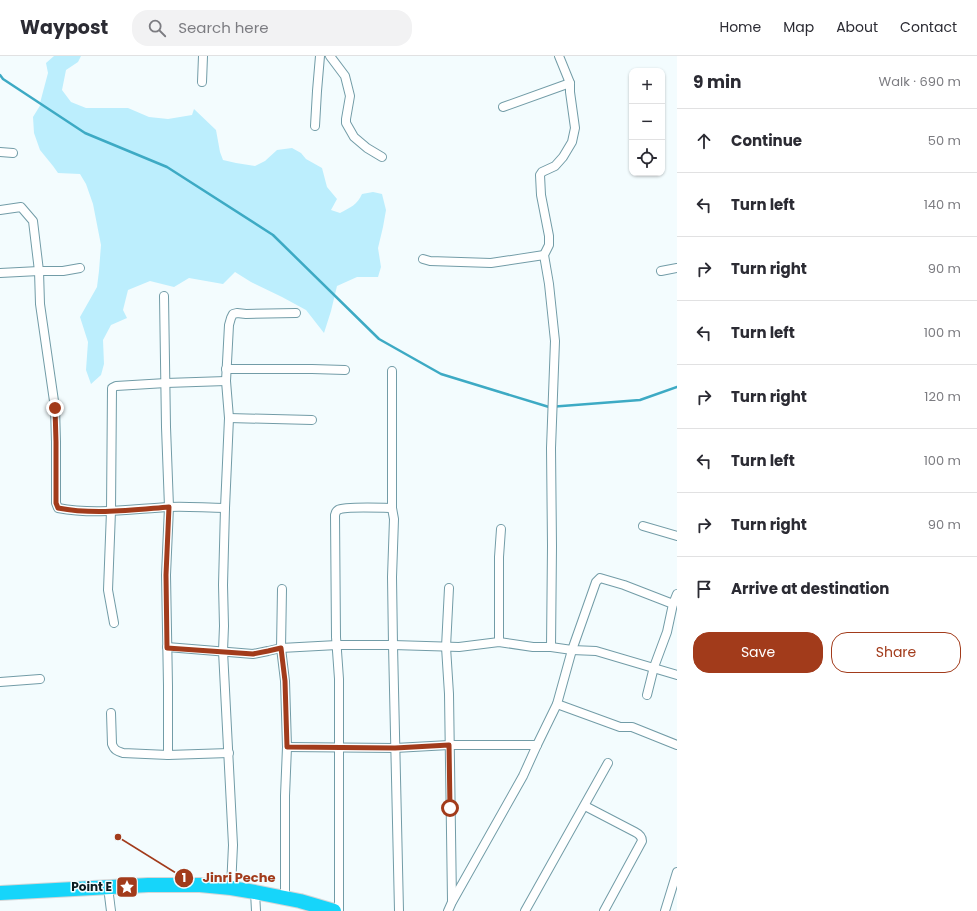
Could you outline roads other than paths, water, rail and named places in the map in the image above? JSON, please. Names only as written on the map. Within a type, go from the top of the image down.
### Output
[{"type":"highway","points":[[0,893],[148,884],[200,885],[255,892],[300,901],[333,911]]},
{"type":"street","points":[[202,82],[203,56]]},
{"type":"street","points":[[315,126],[320,56]]},
{"type":"street","points":[[330,56],[345,76],[350,96],[346,123],[354,137],[367,148],[382,157]]},
{"type":"street","points":[[550,648],[552,546],[551,448],[555,341],[549,284],[544,255],[549,245],[549,236],[542,200],[540,175],[542,172],[555,166],[563,156],[572,142],[575,128],[570,83],[559,56]]},
{"type":"street","points":[[503,107],[570,83]]},
{"type":"street","points":[[0,152],[13,153]]},
{"type":"street","points":[[0,210],[21,207],[33,221],[39,271],[40,304],[55,408],[56,503],[58,508],[111,512],[169,507],[224,508]]},
{"type":"street","points":[[423,259],[430,261],[491,263],[544,255]]},
{"type":"street","points":[[0,273],[39,271],[62,272],[80,268]]},
{"type":"street","points":[[661,271],[677,268]]},
{"type":"street","points":[[164,296],[169,507],[166,575],[168,755]]},
{"type":"street","points":[[231,888],[233,845],[223,651],[224,508],[229,418],[226,369],[229,325],[233,314],[296,314]]},
{"type":"street","points":[[226,369],[345,370]]},
{"type":"street","points":[[392,371],[392,508],[394,519],[392,577],[398,911]]},
{"type":"street","points":[[114,623],[108,590],[111,512],[112,388],[116,386],[226,381]]},
{"type":"street","points":[[229,418],[312,420]]},
{"type":"street","points":[[333,911],[340,803],[335,515],[339,509],[392,508]]},
{"type":"street","points":[[643,526],[677,536]]},
{"type":"street","points":[[499,642],[499,557],[501,529]]},
{"type":"street","points":[[448,911],[523,776],[557,704],[572,650],[596,582],[600,578],[624,585],[673,604]]},
{"type":"street","points":[[449,588],[446,647],[449,694],[452,902]]},
{"type":"street","points":[[282,589],[281,648],[285,681],[287,747],[285,796],[285,899]]},
{"type":"street","points":[[647,695],[654,667],[667,632],[673,604],[677,594]]},
{"type":"street","points":[[167,648],[253,654],[281,648],[337,645],[459,647],[499,642],[533,647],[596,650],[677,675]]},
{"type":"street","points":[[0,682],[40,679]]},
{"type":"street","points":[[557,704],[620,727],[632,728],[677,745]]},
{"type":"street","points":[[111,713],[112,744],[116,751],[123,753],[168,755],[228,753]]},
{"type":"street","points":[[287,747],[395,748],[449,745],[537,745]]},
{"type":"street","points":[[525,911],[608,763]]},
{"type":"street","points":[[585,806],[635,832],[642,838],[604,911]]},
{"type":"street","points":[[665,911],[677,872]]},
{"type":"street","points":[[108,887],[111,911]]},
{"type":"street","points":[[255,892],[256,911]]},
{"type":"waterway","points":[[0,75],[3,79],[85,133],[167,167],[273,235],[379,339],[441,374],[549,407],[640,400],[677,387]]},
{"type":"place","name":"Jinri Peche","points":[[118,837]]},
{"type":"place","name":"Point E","points":[[127,887]]}]
